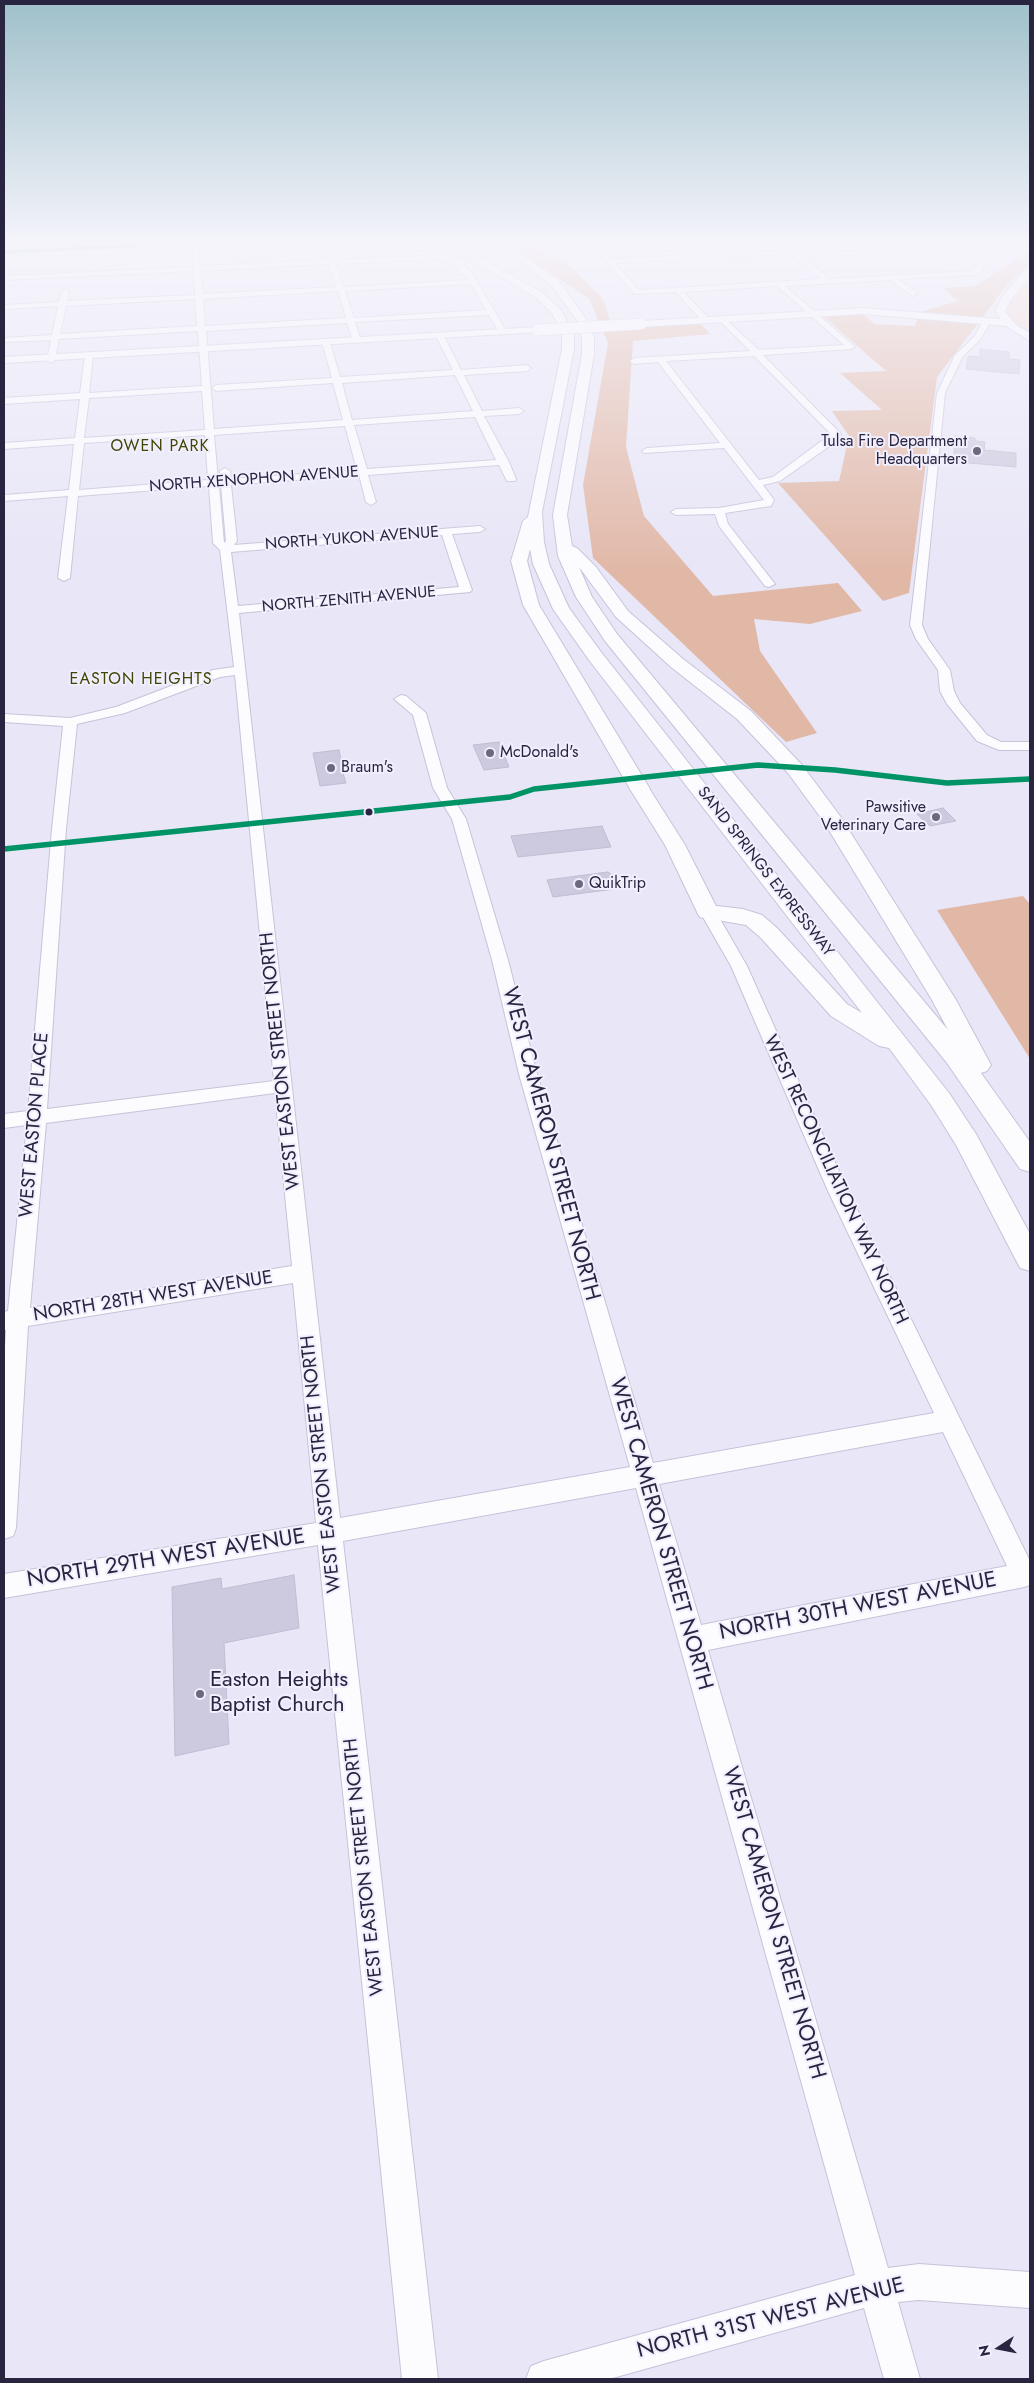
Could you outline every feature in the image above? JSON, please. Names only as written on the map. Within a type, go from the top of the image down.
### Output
[{"type":"main road","points":[[4,361],[106,354]]},
{"type":"main road","name":"SAND SPRINGS EXPRESSWAY","points":[[567,354],[535,503],[536,542],[541,564],[561,609],[584,642],[904,1050],[940,1099],[967,1141],[1030,1260]]},
{"type":"main road","name":"SAND SPRINGS EXPRESSWAY","points":[[586,354],[560,515],[562,540],[571,571],[595,615],[956,1057],[1030,1162]]},
{"type":"main road","name":"WEST RECONCILIATION WAY NORTH","points":[[535,503],[519,561],[526,590],[545,631],[636,784],[675,845],[708,912]]},
{"type":"main road","points":[[562,540],[590,570],[622,614],[670,657],[744,715],[795,769],[809,787],[833,820],[944,1000],[1016,1140]]},
{"type":"main road","points":[[708,912],[743,916],[754,920],[769,932],[839,1010],[904,1050]]},
{"type":"street","name":"WEST EASTON STREET NORTH","points":[[209,354],[205,388],[218,543],[225,549],[240,670],[329,1532],[420,2379]]},
{"type":"street","points":[[329,354],[371,502]]},
{"type":"street","points":[[449,354],[511,479]]},
{"type":"street","points":[[634,361],[738,354]]},
{"type":"street","points":[[758,483],[776,479],[835,438],[836,434],[831,426],[759,354]]},
{"type":"street","points":[[960,354],[941,393],[916,625],[922,639],[944,670],[947,691],[954,704],[982,738],[999,746],[1030,746]]},
{"type":"street","points":[[64,578],[88,356]]},
{"type":"street","points":[[660,359],[689,395],[692,404],[758,483],[768,497],[769,502],[761,506],[719,511],[676,512]]},
{"type":"street","points":[[4,401],[205,388],[216,385],[336,380],[527,368]]},
{"type":"street","points":[[216,385],[222,444]]},
{"type":"street","points":[[4,446],[209,432],[220,421],[349,423],[519,411]]},
{"type":"street","points":[[647,451],[728,445]]},
{"type":"street","name":"NORTH XENOPHON AVENUE","points":[[4,498],[504,462]]},
{"type":"street","name":"WEST EASTON STREET NORTH","points":[[224,463],[232,541],[225,549]]},
{"type":"street","points":[[719,511],[723,524],[769,584]]},
{"type":"street","name":"NORTH YUKON AVENUE","points":[[225,549],[480,529]]},
{"type":"street","name":"NORTH ZENITH AVENUE","points":[[232,610],[466,590],[446,532]]},
{"type":"street","points":[[4,718],[70,722],[120,710],[218,673],[240,670]]},
{"type":"street","name":"WEST CAMERON STREET NORTH","points":[[401,699],[419,713],[440,788],[459,819],[500,960],[528,1074],[642,1475],[692,1640],[902,2379]]},
{"type":"street","name":"WEST EASTON PLACE","points":[[4,1528],[11,1320],[37,1116],[57,851],[70,722]]},
{"type":"street","name":"WEST RECONCILIATION WAY NORTH","points":[[708,912],[739,966],[838,1191],[948,1421],[1024,1574]]},
{"type":"street","points":[[4,1121],[283,1086]]},
{"type":"street","name":"NORTH 28TH WEST AVENUE","points":[[11,1320],[302,1273]]},
{"type":"street","name":"NORTH 29TH WEST AVENUE","points":[[4,1586],[329,1532],[948,1421]]},
{"type":"street","name":"NORTH 30TH WEST AVENUE","points":[[692,1640],[1024,1574]]},
{"type":"street","name":"NORTH 31ST WEST AVENUE","points":[[544,2379],[876,2287],[920,2282],[1030,2290]]},
{"type":"shaded area","points":[[606,354],[632,354],[626,447],[644,516],[713,596],[838,583],[862,611],[810,624],[754,619],[760,651],[817,733],[786,742],[593,558],[583,485]]},
{"type":"shaded area","points":[[867,354],[954,354],[937,377],[909,593],[883,601],[778,483],[839,481],[849,436],[832,411],[882,410],[840,373],[886,371]]},
{"type":"shaded area","points":[[1023,896],[1030,904],[1030,1059],[937,910]]},
{"type":"building","points":[[980,354],[1009,354],[1009,359],[1020,360],[1019,374],[966,369],[968,356],[980,357]]},
{"type":"building","name":"Tulsa Fire Department Headquarters","points":[[955,436],[975,438],[975,441],[985,442],[984,450],[1016,453],[1016,467],[956,462],[957,456],[954,456]]},
{"type":"building","name":"McDonald's","points":[[499,742],[509,767],[484,770],[473,745]]},
{"type":"building","name":"Braum's","points":[[339,750],[342,764],[352,768],[343,773],[346,783],[320,786],[313,753]]},
{"type":"building","name":"Pawsitive Veterinary Care","points":[[943,808],[956,821],[930,826],[917,814]]},
{"type":"building","name":"QuikTrip","points":[[602,826],[611,847],[518,857],[511,836]]},
{"type":"building","name":"QuikTrip","points":[[608,872],[617,878],[612,882],[615,889],[553,897],[547,880]]},
{"type":"building","name":"Easton Heights Baptist Church","points":[[294,1575],[299,1628],[224,1643],[229,1744],[175,1756],[172,1587],[221,1578],[222,1589]]},
{"type":"transit line","points":[[4,849],[510,797],[534,789],[758,765],[835,770],[947,783],[1030,779]]},
{"type":"place","name":"Tulsa Fire Department Headquarters","points":[[977,451]]},
{"type":"place","name":"McDonald's","points":[[490,753]]},
{"type":"place","name":"Braum's","points":[[331,768]]},
{"type":"place","name":"Pawsitive Veterinary Care","points":[[936,817]]},
{"type":"place","name":"QuikTrip","points":[[579,884]]},
{"type":"place","name":"Easton Heights Baptist Church","points":[[200,1694]]},
{"type":"district","name":"OWEN PARK","points":[[160,447]]},
{"type":"district","name":"EASTON HEIGHTS","points":[[141,680]]}]
